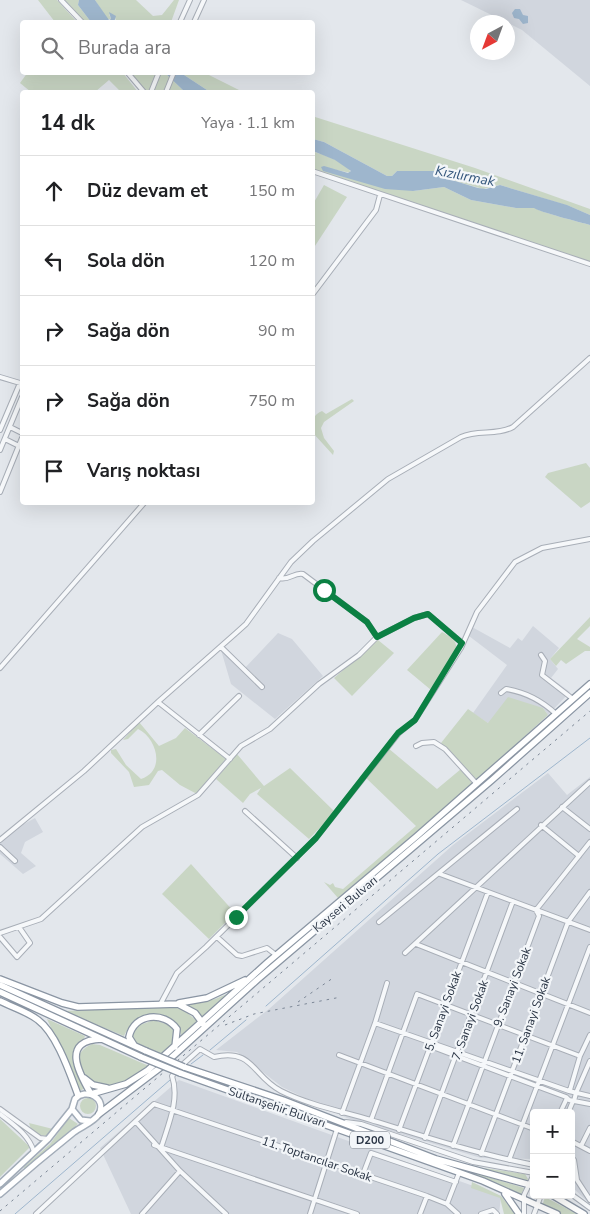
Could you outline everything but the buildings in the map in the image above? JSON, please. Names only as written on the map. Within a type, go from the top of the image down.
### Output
[{"type":"highway","name":"Kayseri Bulvarı","points":[[99,1114],[157,1071],[276,955],[590,684]]},
{"type":"highway","name":"Kayseri Bulvarı","points":[[91,1094],[126,1084],[139,1078],[590,693]]},
{"type":"highway","points":[[0,979],[71,1006],[102,1008],[174,1003],[207,998],[254,975]]},
{"type":"highway","points":[[0,979],[68,1016]]},
{"type":"highway","name":"Sultanşehir Bulvarı","points":[[0,985],[184,1067],[337,1121],[436,1159],[530,1186]]},
{"type":"highway","name":"Sultanşehir Bulvarı","points":[[0,992],[180,1073],[459,1173],[557,1214]]},
{"type":"highway","points":[[0,1001],[37,1019],[47,1029],[72,1078],[78,1096]]},
{"type":"highway","points":[[174,1003],[188,1008],[204,1024]]},
{"type":"highway","points":[[136,1047],[129,1037],[133,1026],[142,1019],[157,1016],[167,1019],[177,1029],[176,1046]]},
{"type":"highway","points":[[91,1094],[76,1065],[78,1052],[87,1042],[102,1039]]},
{"type":"highway","points":[[82,1077],[93,1085],[110,1088]]},
{"type":"highway","points":[[495,1187],[508,1196],[519,1214]]},
{"type":"highway","points":[[559,1199],[584,1214]]},
{"type":"main road","points":[[0,1184],[48,1139],[72,1109],[73,1102],[78,1096],[91,1094],[100,1104],[99,1114],[0,1194]]},
{"type":"main road","points":[[72,1109],[81,1120],[90,1120]]},
{"type":"street","points":[[61,0],[80,20]]},
{"type":"street","points":[[181,20],[190,0]]},
{"type":"street","points":[[195,20],[204,0]]},
{"type":"street","points":[[130,75],[142,90]]},
{"type":"street","points":[[152,90],[158,75]]},
{"type":"street","points":[[167,90],[173,75]]},
{"type":"street","points":[[315,172],[590,264]]},
{"type":"street","points":[[315,291],[376,210],[380,195]]},
{"type":"street","points":[[0,840],[91,765],[158,702],[246,624],[279,578],[306,547],[388,479],[469,433],[497,432],[513,427],[590,358]]},
{"type":"street","points":[[0,377],[20,383],[0,429],[8,432]]},
{"type":"street","points":[[0,450],[20,402]]},
{"type":"street","points":[[10,427],[20,432]]},
{"type":"street","points":[[0,492],[19,446],[5,440]]},
{"type":"street","points":[[0,668],[142,505]]},
{"type":"street","points":[[161,1003],[177,973],[217,937],[297,858],[338,812],[398,733],[415,720],[462,643],[477,612],[515,562],[542,548],[590,539]]},
{"type":"street","points":[[279,578],[288,579],[297,574],[303,574],[367,622],[377,637]]},
{"type":"street","points":[[0,933],[34,922],[47,914],[142,827],[198,795],[247,741],[260,736],[270,729],[319,684],[359,655],[377,637],[414,618],[428,614],[462,643]]},
{"type":"street","points":[[221,647],[262,687]]},
{"type":"street","points":[[541,655],[546,661],[542,675],[572,699]]},
{"type":"street","points":[[501,693],[506,689],[517,692],[541,702],[556,714]]},
{"type":"street","points":[[198,735],[239,696]]},
{"type":"street","points":[[158,702],[230,759]]},
{"type":"street","points":[[416,746],[422,743],[434,742],[452,756],[476,784]]},
{"type":"street","points":[[404,953],[590,782]]},
{"type":"street","points":[[562,807],[590,829]]},
{"type":"street","points":[[379,922],[440,874],[517,809]]},
{"type":"street","points":[[245,812],[297,858]]},
{"type":"street","points":[[542,825],[579,856]]},
{"type":"street","name":"9. Sanayi Sokak","points":[[453,1146],[539,916],[536,910],[590,842]]},
{"type":"street","points":[[0,847],[16,861]]},
{"type":"street","points":[[440,874],[590,930]]},
{"type":"street","name":"5. Sanayi Sokak","points":[[398,1130],[488,892]]},
{"type":"street","name":"11. Sanayi Sokak","points":[[482,1154],[568,922],[590,892]]},
{"type":"street","name":"7. Sanayi Sokak","points":[[425,1138],[513,902]]},
{"type":"street","points":[[0,937],[17,957],[30,943],[19,927]]},
{"type":"street","points":[[217,937],[237,955],[242,956],[267,948],[276,955]]},
{"type":"street","points":[[416,944],[590,1013]]},
{"type":"street","points":[[508,1160],[540,1082],[590,948]]},
{"type":"street","points":[[342,1113],[375,1023],[387,983]]},
{"type":"street","points":[[371,1120],[417,994],[580,1056]]},
{"type":"street","points":[[375,1023],[402,1032],[482,1066],[573,1101],[590,1104]]},
{"type":"street","points":[[562,1109],[580,1056],[590,1035]]},
{"type":"street","points":[[162,1148],[176,1087],[172,1076],[200,1050],[214,1057],[231,1053],[249,1063],[279,1090],[342,1113],[482,1154],[530,1164]]},
{"type":"street","points":[[339,1054],[530,1128]]},
{"type":"street","points":[[457,1054],[484,1061],[540,1082],[590,1096]]},
{"type":"street","points":[[570,1109],[590,1061]]},
{"type":"street","name":"11. Toptancılar Sokak","points":[[136,1122],[154,1104],[427,1196],[447,1204],[458,1214]]},
{"type":"street","points":[[0,1109],[40,1138],[48,1139]]},
{"type":"street","points":[[0,1114],[23,1133],[31,1143],[34,1152]]},
{"type":"street","points":[[337,1121],[361,1124],[472,1162],[530,1173]]},
{"type":"street","points":[[36,1214],[136,1122],[154,1145],[226,1214]]},
{"type":"street","points":[[581,1146],[590,1128]]},
{"type":"street","points":[[310,1214],[337,1129]]},
{"type":"street","points":[[575,1144],[590,1151]]},
{"type":"street","points":[[154,1145],[357,1214]]},
{"type":"street","points":[[364,1174],[371,1154],[456,1182]]},
{"type":"street","points":[[575,1167],[577,1180],[590,1200]]},
{"type":"street","points":[[142,1214],[180,1171]]},
{"type":"street","points":[[447,1204],[459,1173]]},
{"type":"street","points":[[524,1214],[523,1200],[530,1189]]},
{"type":"street","points":[[420,1214],[427,1196]]},
{"type":"street","points":[[575,1197],[590,1208]]},
{"type":"street","points":[[534,1214],[540,1199]]},
{"type":"street","points":[[481,1214],[494,1213]]},
{"type":"shaded area","points":[[461,0],[590,0],[590,86],[522,30],[515,27],[515,15],[492,15]]},
{"type":"shaded area","points":[[533,626],[559,648],[550,659],[558,669],[551,678],[570,692],[548,715],[543,708],[488,723],[473,713],[507,665],[469,636],[472,627],[510,648],[518,638],[522,641]]},
{"type":"shaded area","points":[[278,633],[292,639],[323,676],[275,719],[231,684],[221,650],[224,647],[245,668]]},
{"type":"shaded area","points":[[548,773],[567,795],[590,777],[590,1204],[575,1190],[575,1109],[530,1109],[530,1159],[481,1158],[347,1118],[282,1087],[237,1052],[216,1050],[269,1009],[453,845]]},
{"type":"shaded area","points":[[35,818],[43,832],[25,842],[21,853],[36,866],[23,874],[0,854],[0,842],[21,823],[24,824]]},
{"type":"shaded area","points":[[179,1080],[501,1196],[499,1214],[131,1214],[100,1148]]},
{"type":"green space","points":[[38,0],[57,0],[75,20],[53,20]]},
{"type":"green space","points":[[64,0],[79,0],[78,5],[89,20],[82,20]]},
{"type":"green space","points":[[95,0],[136,0],[153,16],[162,15],[174,0],[179,0],[172,20],[115,20],[109,14],[111,19],[107,19]]},
{"type":"green space","points":[[26,75],[125,75],[136,90],[119,90],[109,80],[97,90],[29,90],[20,83]]},
{"type":"green space","points":[[131,75],[167,75],[183,90],[145,90]]},
{"type":"green space","points":[[184,75],[209,75],[239,90],[207,90]]},
{"type":"green space","points":[[315,117],[475,168],[590,209],[590,215],[569,206],[500,185],[483,189],[455,181],[434,171],[397,171],[392,176],[387,176],[324,142],[315,140]]},
{"type":"green space","points":[[315,152],[340,162],[351,173],[322,167],[413,191],[444,187],[471,200],[516,208],[535,208],[590,225],[590,262],[315,170]]},
{"type":"green space","points":[[324,185],[347,197],[315,246],[315,201]]},
{"type":"green space","points":[[352,399],[354,401],[324,422],[321,428],[324,438],[334,451],[333,455],[315,435],[315,417],[322,411],[326,414]]},
{"type":"green space","points":[[586,463],[590,468],[590,502],[581,508],[545,477],[548,473]]},
{"type":"green space","points":[[590,617],[590,626],[577,639],[590,647],[590,651],[585,651],[566,664],[561,660],[556,666],[550,659]]},
{"type":"green space","points":[[442,632],[455,641],[456,651],[431,690],[407,670]]},
{"type":"green space","points":[[378,640],[394,653],[352,696],[334,678]]},
{"type":"green space","points":[[508,697],[543,708],[548,715],[477,780],[441,743],[468,709],[488,723]]},
{"type":"green space","points":[[139,722],[159,746],[176,738],[185,728],[226,759],[197,794],[180,785],[162,770],[158,771],[149,785],[134,787],[129,772],[111,753],[111,750],[116,749],[126,765],[141,779],[149,775],[154,769],[156,762],[156,754],[150,739],[138,729],[128,739],[123,740]]},
{"type":"green space","points":[[388,748],[437,789],[461,769],[473,784],[338,898],[324,882],[330,885],[333,883],[335,887],[343,889],[416,826],[365,777]]},
{"type":"green space","points":[[237,754],[264,786],[290,768],[335,812],[309,839],[257,794],[261,788],[250,794],[243,803],[216,779]]},
{"type":"green space","points":[[191,864],[235,913],[209,939],[162,894]]},
{"type":"green space","points":[[232,992],[203,1019],[187,1005],[215,999]]},
{"type":"green space","points":[[169,1007],[183,1009],[198,1022],[182,1039],[180,1031],[171,1020],[157,1014],[143,1016],[136,1020],[124,1036],[63,1011]]},
{"type":"green space","points":[[47,1019],[85,1036],[74,1061],[76,1070],[85,1088],[80,1091]]},
{"type":"green space","points":[[154,1020],[169,1025],[173,1030],[172,1044],[162,1055],[134,1042],[133,1035],[137,1026]]},
{"type":"green space","points":[[92,1044],[100,1045],[149,1066],[122,1084],[111,1086],[94,1082],[87,1077],[79,1063],[79,1056],[83,1050]]},
{"type":"green space","points":[[88,1098],[94,1100],[96,1106],[94,1112],[88,1114],[82,1112],[80,1106],[82,1100]]},
{"type":"green space","points":[[69,1118],[78,1124],[24,1170],[24,1167],[50,1144]]},
{"type":"green space","points":[[0,1119],[30,1147],[0,1177]]},
{"type":"green space","points":[[29,1123],[53,1129],[48,1136],[41,1135],[33,1131]]},
{"type":"green space","points":[[427,1158],[524,1188],[520,1197]]},
{"type":"green space","points":[[450,1160],[483,1168],[525,1174],[528,1179],[527,1182],[449,1162]]},
{"type":"green space","points":[[472,1182],[501,1196],[515,1214],[504,1214],[500,1198],[471,1188]]},
{"type":"green space","points":[[544,1199],[549,1199],[577,1214],[561,1214],[542,1206]]},
{"type":"water","points":[[79,0],[95,0],[109,20],[89,20],[78,5]]},
{"type":"water","points":[[515,9],[520,9],[523,15],[528,16],[528,23],[523,24],[519,19],[515,18],[515,15],[512,13]]},
{"type":"water","points":[[109,12],[116,16],[115,20],[109,20],[111,19]]},
{"type":"water","points":[[167,75],[184,75],[207,90],[183,90]]},
{"type":"water","name":"Kızılırmak","points":[[315,140],[324,142],[387,176],[392,176],[397,171],[434,171],[455,181],[478,188],[486,189],[500,185],[567,205],[590,215],[590,225],[534,208],[516,208],[471,200],[444,187],[413,191],[385,189],[323,171],[321,167],[324,166],[348,173],[351,171],[335,160],[315,152]]},
{"type":"waterway","points":[[266,1006],[438,854],[590,738]]},
{"type":"waterway","points":[[210,1050],[246,1020]]},
{"type":"waterway","points":[[191,1064],[203,1055]]},
{"type":"waterway","points":[[15,1214],[170,1080]]},
{"type":"railway","points":[[0,1211],[590,711]]},
{"type":"railway","points":[[298,1002],[333,978]]},
{"type":"railway","points":[[225,1025],[254,1014],[341,997]]},
{"type":"route","points":[[236,917],[316,838],[398,733],[415,720],[461,648],[462,643],[455,639],[432,615],[428,614],[414,618],[377,637],[367,622],[324,590]]}]
